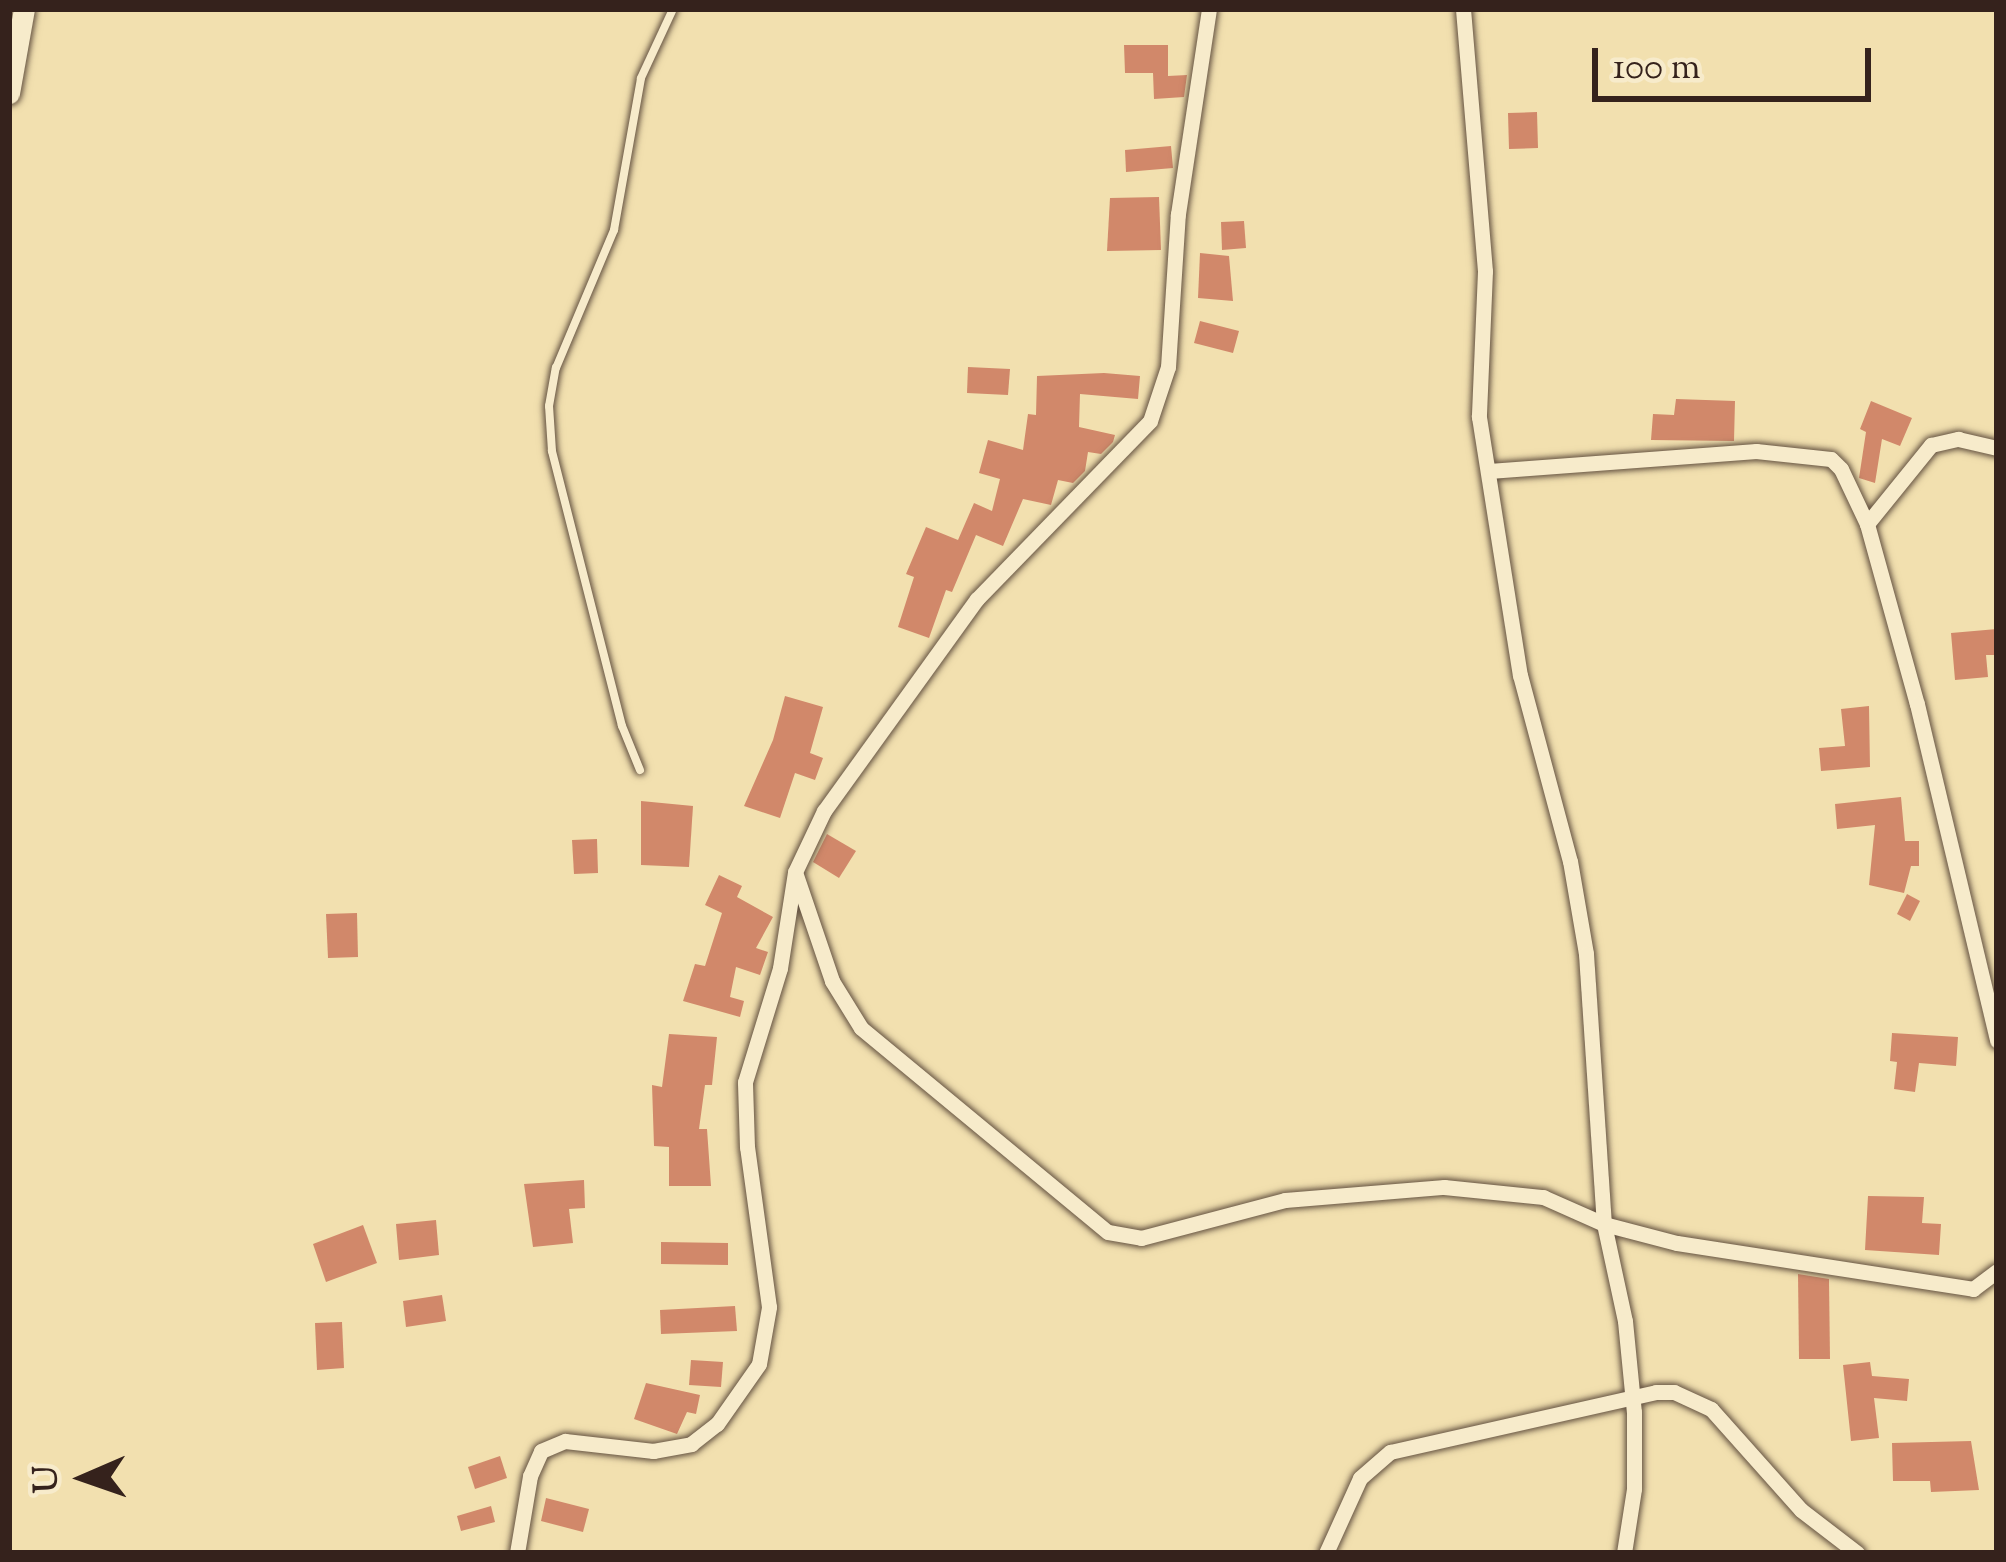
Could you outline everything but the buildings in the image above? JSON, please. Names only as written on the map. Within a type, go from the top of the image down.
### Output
[{"type":"main road","points":[[9,93],[24,9]]},
{"type":"street","points":[[517,1553],[530,1476],[541,1451],[565,1441],[653,1450],[691,1444],[717,1424],[759,1364],[770,1307],[747,1147],[745,1082],[781,968],[795,872],[824,811],[976,599],[1150,421],[1168,367],[1178,214],[1209,9]]},
{"type":"street","points":[[1463,9],[1485,271],[1478,370],[1489,471],[1520,675],[1570,861],[1586,954],[1604,1224],[1625,1321],[1633,1396],[1635,1472],[1624,1553]]},
{"type":"street","points":[[1867,524],[1931,445],[1958,439],[1997,448]]},
{"type":"street","points":[[1489,471],[1756,451],[1819,457],[1841,469],[1867,524],[1917,704],[1997,1041]]},
{"type":"street","points":[[795,872],[832,980],[874,1044],[1108,1232],[1141,1238],[1285,1200],[1444,1187],[1543,1197],[1604,1224],[1676,1243],[1973,1289],[1997,1271]]},
{"type":"street","points":[[1326,1553],[1360,1478],[1390,1452],[1542,1422],[1633,1396],[1674,1392],[1712,1409],[1801,1510],[1857,1553]]},
{"type":"lane","points":[[640,770],[622,726],[552,451],[550,406],[556,368],[614,230],[641,77],[673,9]]}]
